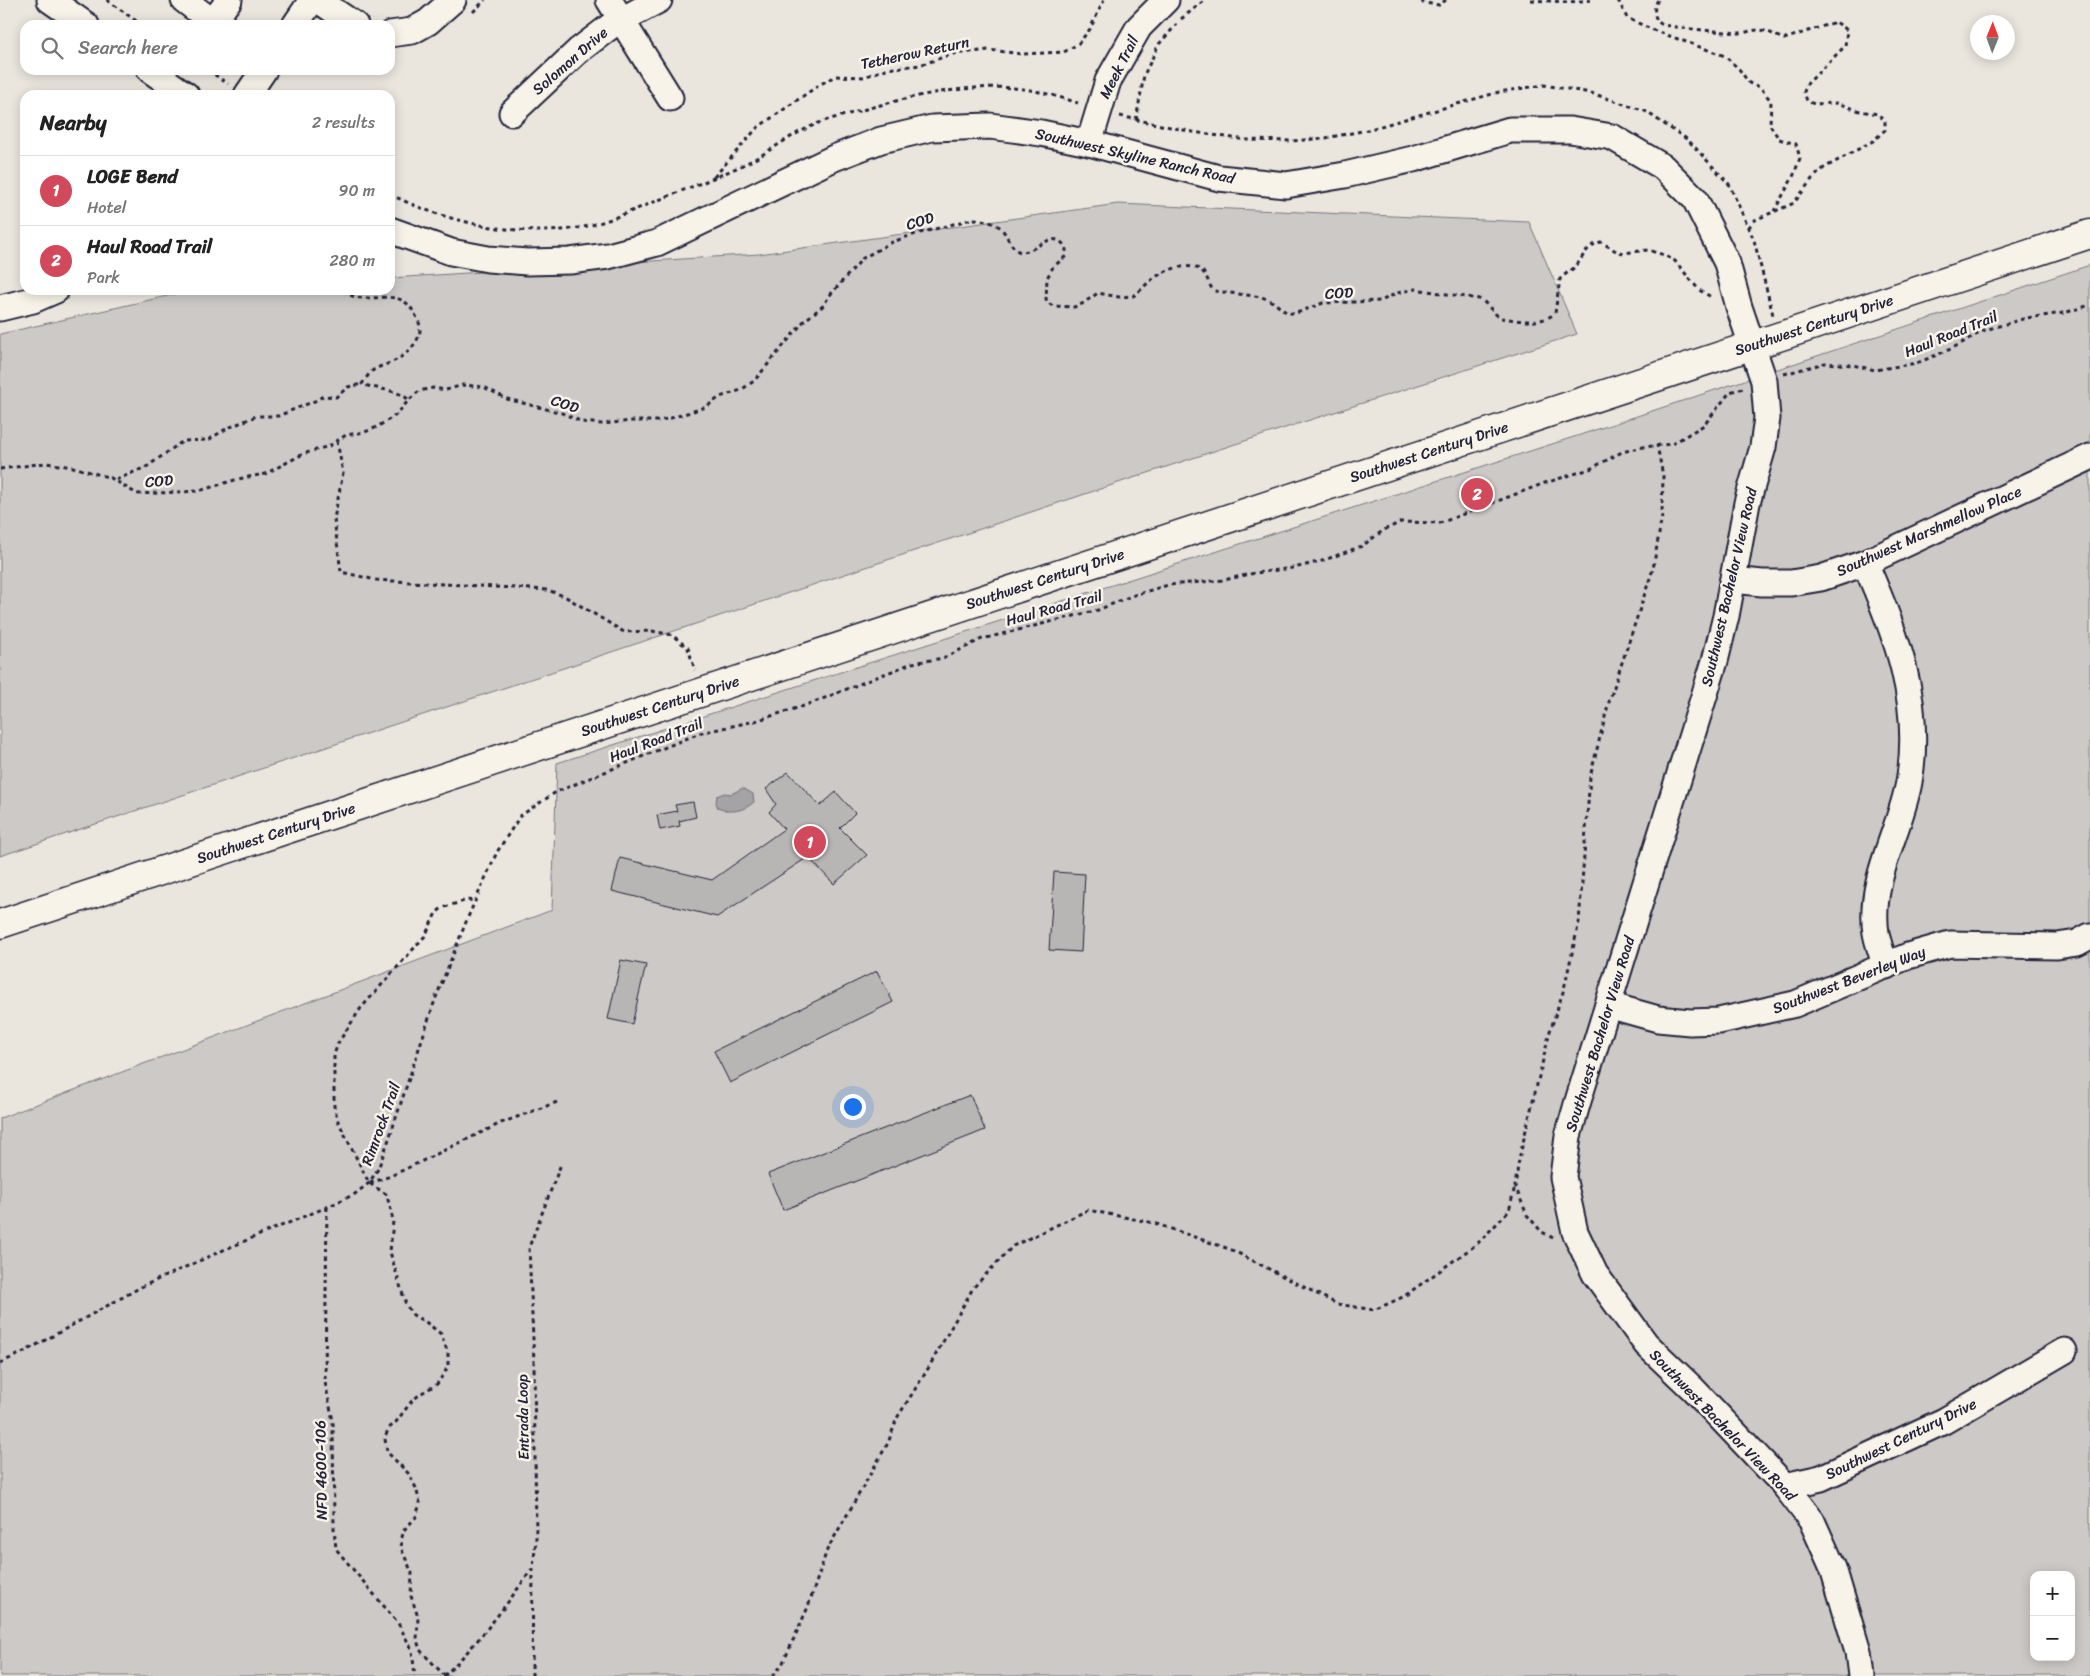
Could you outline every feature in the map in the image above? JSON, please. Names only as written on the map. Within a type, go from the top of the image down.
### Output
[{"type":"main road","name":"Southwest Century Drive","points":[[0,924],[1752,344],[2090,234]]},
{"type":"street","points":[[50,0],[79,20]]},
{"type":"street","points":[[184,0],[210,20]]},
{"type":"street","points":[[214,20],[229,0]]},
{"type":"street","points":[[298,20],[312,0]]},
{"type":"street","points":[[318,0],[348,20]]},
{"type":"street","points":[[395,34],[412,32],[428,22],[453,0]]},
{"type":"street","name":"Solomon Drive","points":[[512,113],[578,51],[615,10],[659,0]]},
{"type":"street","name":"Meek Trail","points":[[1089,143],[1108,81],[1139,27],[1166,0]]},
{"type":"street","points":[[615,10],[670,98]]},
{"type":"street","points":[[157,75],[179,90]]},
{"type":"street","points":[[250,90],[261,75]]},
{"type":"street","name":"Southwest Skyline Ranch Road","points":[[395,232],[451,252],[488,259],[527,262],[570,261],[608,256],[657,243],[834,158],[880,140],[932,128],[990,126],[1041,132],[1219,178],[1286,185],[1345,176],[1413,159],[1510,130],[1570,130],[1612,137],[1663,167],[1695,199],[1727,263],[1739,307],[1752,344]]},
{"type":"street","points":[[0,308],[33,300],[44,295]]},
{"type":"street","name":"Southwest Bachelor View Road","points":[[1752,344],[1764,381],[1767,418],[1763,448],[1747,503],[1733,580],[1715,661],[1568,1136],[1563,1177],[1575,1232],[1595,1274],[1646,1344],[1693,1389],[1785,1486],[1812,1521],[1834,1568],[1858,1652],[1861,1676]]},
{"type":"street","name":"Southwest Marshmellow Place","points":[[1733,580],[1791,583],[1821,578],[1865,563],[2090,457]]},
{"type":"street","points":[[1865,563],[1896,636],[1908,678],[1911,714],[1912,746],[1909,781],[1879,882],[1876,932],[1886,966]]},
{"type":"street","name":"Southwest Beverley Way","points":[[1608,1004],[1658,1019],[1690,1022],[1720,1021],[1795,1004],[1908,956],[1950,944],[2057,946],[2077,943],[2090,936]]},
{"type":"street","name":"Southwest Century Drive","points":[[1785,1486],[1821,1478],[1944,1421],[2064,1352]]},
{"type":"path","points":[[107,0],[135,20]]},
{"type":"path","name":"Tetherow Return","points":[[712,179],[758,128],[835,76],[864,77],[886,69],[920,65],[953,54],[989,50],[1022,54],[1064,52],[1078,44],[1090,29],[1104,0]]},
{"type":"path","points":[[1136,120],[1144,75],[1159,44],[1180,21],[1205,0]]},
{"type":"path","points":[[1422,0],[1423,3],[1438,4],[1446,0]]},
{"type":"path","points":[[1531,0],[1568,2],[1594,0]]},
{"type":"path","points":[[1618,0],[1626,18],[1653,30],[1725,56],[1749,82],[1760,87],[1771,102],[1770,125],[1779,139],[1796,144],[1800,158],[1773,211]]},
{"type":"path","points":[[1658,0],[1655,4],[1655,16],[1660,24],[1674,26],[1740,33],[1758,30],[1784,39],[1836,22],[1847,30],[1845,46],[1806,85],[1804,92],[1807,101],[1814,104],[1837,103],[1878,114],[1885,121],[1884,130],[1873,141],[1824,168],[1812,178],[1801,196],[1794,202],[1756,220],[1749,227]]},
{"type":"path","name":"COD","points":[[0,469],[46,463],[73,467],[116,481],[137,494],[200,491],[238,479],[266,474],[303,454],[329,446],[346,435],[365,432],[377,427],[396,415],[408,400],[419,392],[433,388],[446,390],[463,385],[484,387],[507,400],[562,413],[582,422],[595,424],[632,420],[658,421],[706,407],[720,397],[741,390],[754,381],[804,322],[824,305],[829,296],[863,258],[890,243],[909,236],[972,219],[981,219],[999,226],[1016,250],[1029,251],[1047,240],[1056,240],[1064,245],[1066,254],[1053,267],[1046,284],[1046,299],[1048,304],[1053,306],[1069,307],[1082,304],[1098,293],[1119,297],[1133,296],[1150,281],[1172,269],[1193,267],[1201,270],[1210,288],[1214,291],[1262,297],[1274,302],[1286,312],[1294,314],[1323,303],[1382,301],[1397,293],[1414,289],[1479,299],[1484,301],[1501,318],[1540,321],[1549,319],[1555,313],[1560,279],[1574,267],[1588,248],[1601,242],[1616,251],[1624,253],[1648,250],[1664,255],[1675,261],[1699,290],[1713,298],[1739,307]]},
{"type":"path","points":[[350,295],[362,299],[391,296],[411,308],[421,330],[412,347],[394,362],[371,372],[362,384]]},
{"type":"path","name":"Haul Road Trail","points":[[556,792],[700,733],[755,721],[807,705],[912,663],[944,658],[982,638],[1098,610],[1132,596],[1168,585],[1224,580],[1255,573],[1294,568],[1322,561],[1362,546],[1384,530],[1401,522],[1440,523],[1545,483],[1590,469],[1622,452],[1657,444],[1672,444],[1704,425],[1730,392],[1764,381],[1825,363],[1875,370],[1917,363],[1951,349],[1984,330],[2026,318],[2064,313],[2090,304]]},
{"type":"path","points":[[116,481],[148,466],[182,441],[208,440],[226,429],[256,416],[278,416],[323,396],[336,397],[348,387],[362,384],[376,389],[401,393],[408,400]]},
{"type":"path","points":[[337,440],[343,473],[334,519],[341,572],[376,580],[548,590],[566,597],[624,632],[652,631],[672,634],[688,648],[702,692]]},
{"type":"path","points":[[773,1676],[782,1665],[808,1606],[827,1550],[888,1442],[897,1418],[929,1367],[973,1288],[1013,1246],[1088,1210],[1154,1223],[1232,1250],[1337,1304],[1374,1310],[1403,1297],[1477,1244],[1509,1211],[1519,1159],[1543,1058],[1564,989],[1579,922],[1590,776],[1608,705],[1653,569],[1662,516],[1663,476],[1657,444]]},
{"type":"path","name":"Rimrock Trail","points":[[0,1363],[22,1354],[141,1287],[228,1248],[327,1208],[355,1194],[369,1183],[378,1169],[390,1139],[435,1000],[497,852],[520,816],[556,792]]},
{"type":"path","points":[[475,901],[466,900],[442,908],[436,913],[425,936],[361,1008],[338,1043],[334,1054],[334,1106],[338,1121],[369,1183],[386,1194],[393,1221],[390,1252],[406,1305],[413,1315],[427,1322],[441,1334],[448,1353],[448,1367],[437,1384],[411,1402],[396,1422],[388,1429],[386,1439],[387,1452],[408,1473],[416,1488],[420,1503],[416,1517],[404,1530],[401,1548],[412,1573],[411,1596],[418,1617],[417,1640],[420,1650],[444,1676],[500,1614],[533,1568]]},
{"type":"path","points":[[369,1183],[391,1176],[501,1123],[560,1101]]},
{"type":"path","name":"Entrada Loop","points":[[532,1676],[533,1568],[536,1540],[534,1362],[529,1247],[562,1164]]},
{"type":"path","points":[[1515,1186],[1527,1215],[1542,1232],[1582,1247]]},
{"type":"path","name":"NFD 4600-106","points":[[327,1208],[326,1382],[333,1421],[334,1528],[336,1549],[398,1623],[412,1650],[415,1676]]},
{"type":"shaded area","points":[[1118,204],[1529,222],[1577,334],[1220,449],[0,856],[0,334],[171,295],[395,295],[395,278],[759,254]]},
{"type":"shaded area","points":[[2090,265],[2090,1676],[0,1676],[0,1118],[552,910],[557,763],[1577,436]]},
{"type":"shaded area","points":[[743,788],[753,794],[754,802],[746,808],[737,811],[727,811],[718,808],[716,803],[717,796],[724,793],[731,794]]},
{"type":"building","points":[[788,772],[820,806],[836,792],[855,813],[840,828],[867,855],[834,884],[808,857],[717,917],[612,891],[620,858],[712,880],[784,829],[769,812],[776,804],[766,789]]},
{"type":"building","points":[[693,802],[696,817],[679,821],[680,826],[660,830],[657,815],[677,811],[675,805]]},
{"type":"building","points":[[1054,872],[1085,874],[1081,952],[1049,950]]},
{"type":"building","points":[[621,960],[646,965],[632,1024],[608,1019]]},
{"type":"building","points":[[877,971],[893,1002],[730,1083],[714,1051]]},
{"type":"building","points":[[970,1095],[985,1130],[783,1210],[768,1174]]},
{"type":"place","name":"Haul Road Trail","points":[[1477,494]]},
{"type":"place","name":"LOGE Bend","points":[[810,842]]}]
